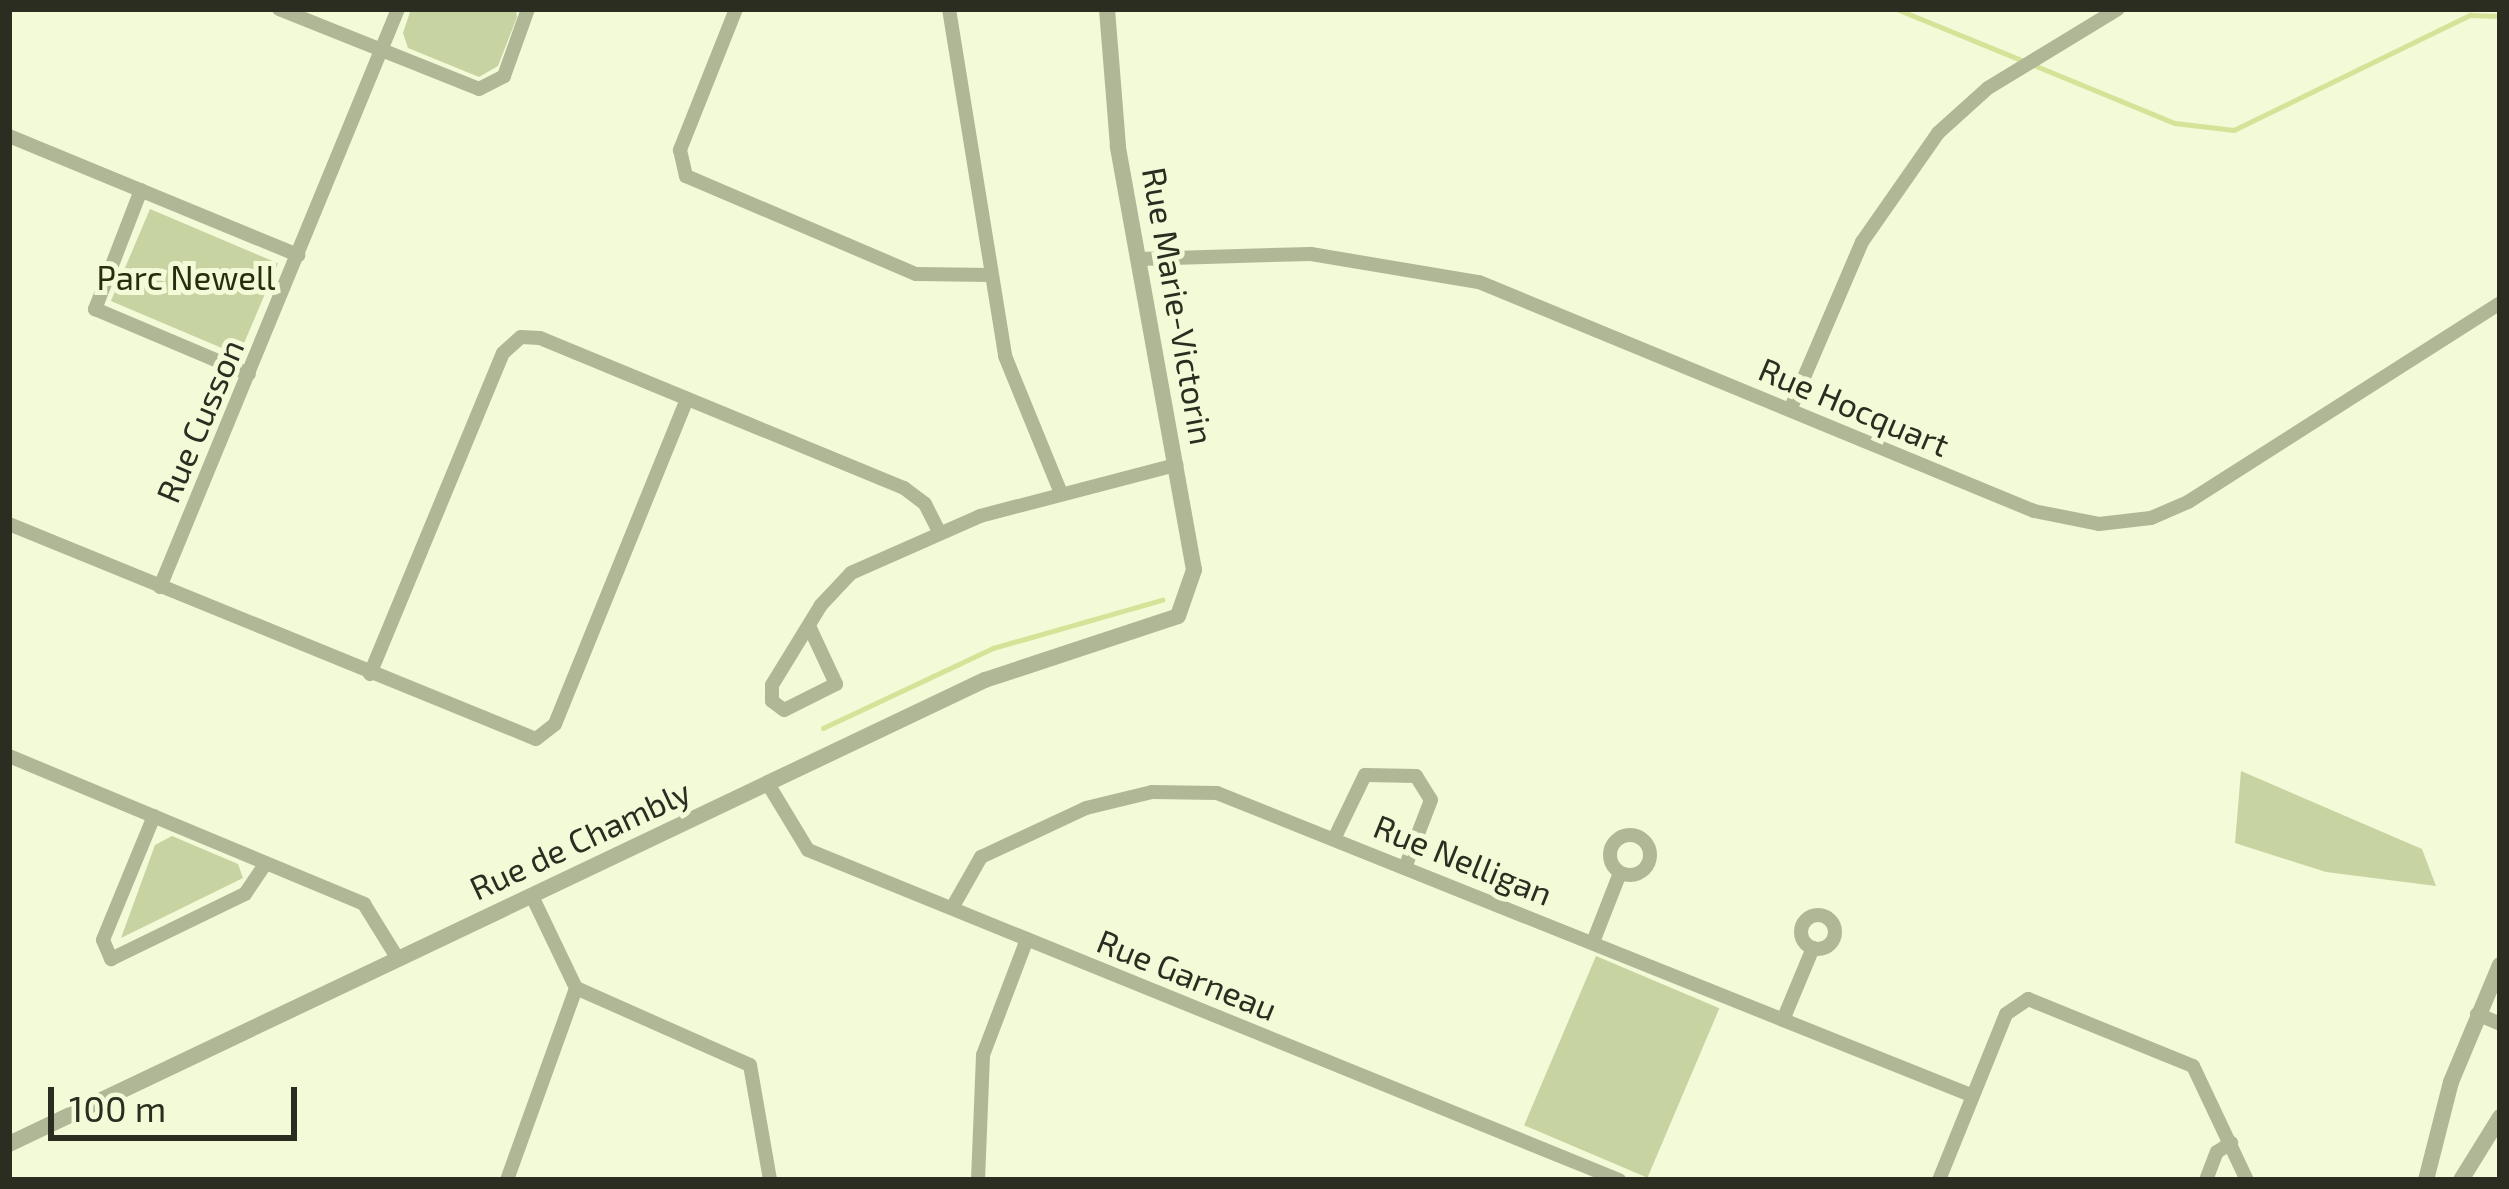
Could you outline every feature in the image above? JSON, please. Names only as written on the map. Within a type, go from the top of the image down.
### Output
[{"type":"street","points":[[279,9],[489,87],[506,71],[528,9]]},
{"type":"street","name":"Rue Cusson","points":[[160,587],[398,9]]},
{"type":"street","points":[[736,9],[680,149],[686,176],[916,274],[991,275]]},
{"type":"street","points":[[949,9],[1007,364],[1060,491]]},
{"type":"street","name":"Rue Marie-Victorin","points":[[1107,9],[1111,98],[1194,570],[1183,611]]},
{"type":"street","points":[[1790,410],[1862,242],[1938,134],[1988,88],[2118,9]]},
{"type":"street","points":[[9,136],[298,255]]},
{"type":"street","points":[[141,190],[95,309],[249,374]]},
{"type":"street","name":"Rue Hocquart","points":[[1139,259],[1312,254],[1450,275],[2047,515],[2126,523],[2188,502],[2500,303]]},
{"type":"street","points":[[370,674],[512,341],[536,336],[911,491],[938,532]]},
{"type":"street","points":[[9,524],[522,737],[549,732],[687,398]]},
{"type":"street","points":[[809,626],[836,684],[784,710],[771,689],[809,626],[851,573],[938,532],[1060,491],[1176,465]]},
{"type":"street","name":"Rue de Chambly","points":[[9,1144],[985,680],[1160,627],[1183,611]]},
{"type":"street","points":[[9,756],[369,907],[398,959]]},
{"type":"street","points":[[1335,837],[1362,777],[1416,776],[1431,800],[1406,865]]},
{"type":"street","name":"Rue Garneau","points":[[768,784],[803,847],[1581,1173],[1619,1180]]},
{"type":"street","name":"Rue Nelligan","points":[[952,908],[981,857],[1085,808],[1138,794],[1230,796],[1972,1096]]},
{"type":"street","points":[[154,816],[103,940],[111,958],[245,894],[266,863]]},
{"type":"street","points":[[1593,942],[1620,873]]},
{"type":"street","points":[[532,896],[576,988],[750,1065],[770,1180]]},
{"type":"street","points":[[978,1180],[982,1055],[1027,939]]},
{"type":"street","points":[[1784,1020],[1813,948]]},
{"type":"street","points":[[2426,1180],[2477,1014],[2500,965]]},
{"type":"street","points":[[508,1180],[576,988]]},
{"type":"street","points":[[1939,1180],[2008,1010],[2033,999],[2193,1066],[2247,1180]]},
{"type":"street","points":[[2477,1014],[2500,1024]]},
{"type":"street","points":[[2461,1180],[2500,1117]]},
{"type":"street","points":[[2206,1180],[2217,1152],[2231,1143]]},
{"type":"green space","points":[[411,9],[516,9],[517,17],[498,66],[479,77],[408,48],[403,33]]},
{"type":"green space","name":"Parc Newell","points":[[150,209],[278,263],[239,355],[111,301]]},
{"type":"green space","points":[[2241,771],[2422,849],[2436,886],[2326,872],[2235,843]]},
{"type":"green space","points":[[172,836],[238,864],[243,878],[121,938],[155,845]]},
{"type":"green space","points":[[1596,956],[1719,1008],[1647,1178],[1524,1125]]},
{"type":"waterway","points":[[1897,9],[2024,61]]},
{"type":"waterway","points":[[2034,65],[2175,123],[2234,130],[2470,15],[2500,16]]},
{"type":"waterway","points":[[823,728],[993,648],[1162,600]]}]
